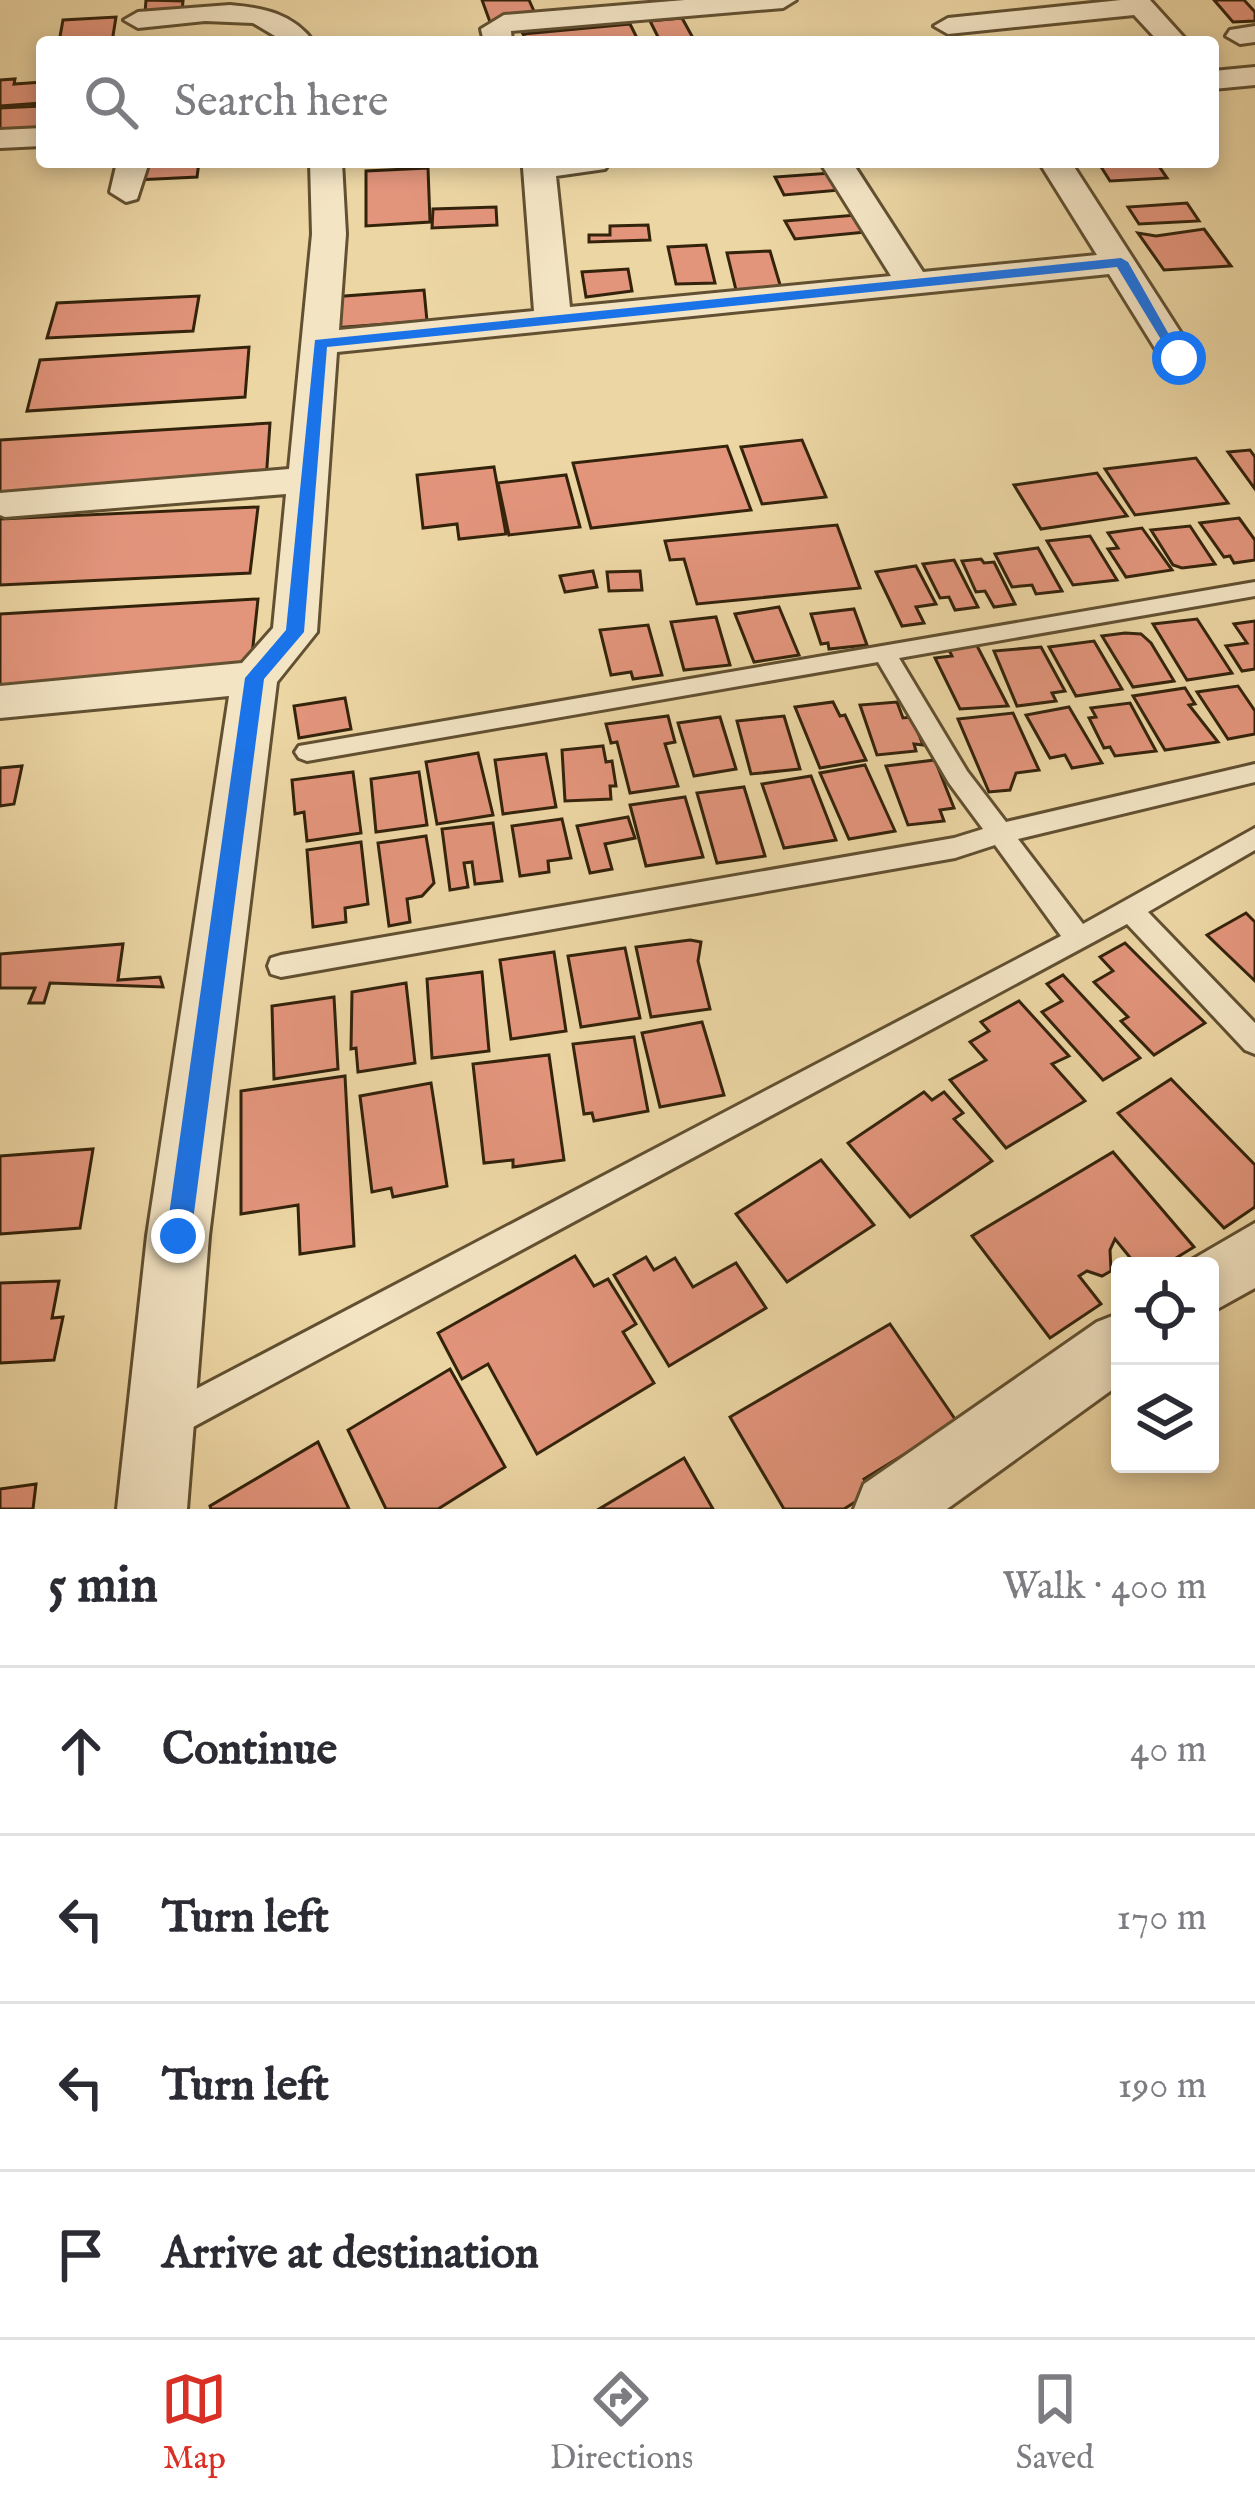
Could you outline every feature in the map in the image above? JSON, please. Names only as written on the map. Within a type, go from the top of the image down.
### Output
[{"type":"street","points":[[497,36],[495,29],[505,23],[783,0]]},
{"type":"street","points":[[923,0],[955,34],[1142,6],[1169,36]]},
{"type":"street","points":[[142,21],[269,7],[288,19],[297,36]]},
{"type":"street","points":[[1255,34],[1240,35],[1255,51]]},
{"type":"street","points":[[1219,79],[1255,76]]},
{"type":"street","points":[[0,139],[36,137]]},
{"type":"street","points":[[152,1509],[178,1236],[255,678],[295,632],[329,235],[326,168]]},
{"type":"street","points":[[538,168],[553,320]]},
{"type":"street","points":[[840,168],[913,284]]},
{"type":"street","points":[[1059,168],[1179,358]]},
{"type":"street","points":[[320,344],[1121,262]]},
{"type":"street","points":[[4,504],[309,480]]},
{"type":"street","points":[[0,702],[255,678]]},
{"type":"street","points":[[1219,1277],[1255,1252]]},
{"type":"street","points":[[897,1507],[1111,1352]]},
{"type":"lane","points":[[307,752],[1255,590]]},
{"type":"lane","points":[[883,651],[997,834],[1079,939]]},
{"type":"lane","points":[[281,966],[955,848],[1255,773]]},
{"type":"lane","points":[[160,1426],[1079,939],[1255,838]]},
{"type":"lane","points":[[1130,910],[1255,1042]]},
{"type":"building","points":[[146,0],[183,1],[182,11],[145,13]]},
{"type":"building","points":[[482,0],[529,0],[537,18],[490,22]]},
{"type":"building","points":[[1214,0],[1244,0],[1255,12],[1255,21],[1233,22]]},
{"type":"building","points":[[116,17],[113,36],[60,36],[63,20]]},
{"type":"building","points":[[682,18],[692,36],[658,36],[650,21]]},
{"type":"building","points":[[630,24],[636,36],[524,36]]},
{"type":"building","points":[[0,80],[36,82],[36,103],[0,106]]},
{"type":"building","points":[[36,106],[36,130],[0,132],[0,108]]},
{"type":"building","points":[[138,168],[198,168],[197,177],[136,180]]},
{"type":"building","points":[[428,168],[430,222],[366,226],[366,171]]},
{"type":"building","points":[[1102,168],[1160,168],[1167,178],[1110,181]]},
{"type":"building","points":[[831,173],[840,190],[784,195],[775,177]]},
{"type":"building","points":[[1187,203],[1199,221],[1139,224],[1128,207]]},
{"type":"building","points":[[496,207],[497,225],[432,228],[433,209]]},
{"type":"building","points":[[856,215],[866,232],[795,239],[785,221]]},
{"type":"building","points":[[648,225],[650,240],[589,242],[589,235],[610,235],[610,226]]},
{"type":"building","points":[[1204,229],[1231,266],[1164,270],[1138,233],[1156,236]]},
{"type":"building","points":[[706,245],[715,283],[676,284],[668,247]]},
{"type":"building","points":[[770,251],[781,288],[736,290],[727,253]]},
{"type":"building","points":[[628,269],[632,291],[586,297],[582,272]]},
{"type":"building","points":[[424,290],[427,321],[333,328],[332,297]]},
{"type":"building","points":[[199,296],[193,331],[47,338],[57,303]]},
{"type":"building","points":[[249,347],[245,397],[27,411],[40,360]]},
{"type":"building","points":[[270,423],[266,481],[0,497],[0,440]]},
{"type":"building","points":[[802,440],[826,497],[762,504],[741,447]]},
{"type":"building","points":[[727,446],[751,510],[591,528],[573,463]]},
{"type":"building","points":[[1250,450],[1255,457],[1255,489],[1228,452]]},
{"type":"building","points":[[1196,458],[1228,503],[1135,515],[1105,469]]},
{"type":"building","points":[[494,467],[506,534],[459,539],[457,524],[423,528],[417,475]]},
{"type":"building","points":[[1097,473],[1127,516],[1041,529],[1014,485]]},
{"type":"building","points":[[566,475],[580,527],[509,535],[498,483]]},
{"type":"building","points":[[258,507],[250,573],[0,585],[0,519]]},
{"type":"building","points":[[1239,518],[1255,540],[1255,560],[1234,563],[1230,556],[1224,557],[1200,523]]},
{"type":"building","points":[[837,525],[860,588],[697,604],[684,559],[670,560],[665,541]]},
{"type":"building","points":[[1190,526],[1215,564],[1173,565],[1151,530]]},
{"type":"building","points":[[1142,528],[1172,570],[1126,577],[1108,549],[1118,548],[1108,533]]},
{"type":"building","points":[[1090,536],[1117,580],[1073,585],[1047,541]]},
{"type":"building","points":[[1038,548],[1062,591],[1036,594],[1032,585],[1012,587],[995,554]]},
{"type":"building","points":[[954,560],[978,607],[955,610],[949,597],[940,598],[923,564]]},
{"type":"building","points":[[962,561],[994,562],[1015,604],[994,607],[985,591],[976,592]]},
{"type":"building","points":[[916,566],[936,604],[916,607],[924,623],[902,626],[876,572]]},
{"type":"building","points":[[593,571],[597,587],[565,592],[560,576]]},
{"type":"building","points":[[640,571],[642,590],[609,591],[607,572]]},
{"type":"building","points":[[258,599],[250,674],[0,689],[0,614]]},
{"type":"building","points":[[779,607],[799,655],[754,662],[735,614]]},
{"type":"building","points":[[854,609],[867,645],[829,649],[828,643],[821,644],[811,614]]},
{"type":"building","points":[[716,617],[730,665],[684,670],[671,622]]},
{"type":"building","points":[[1197,619],[1232,673],[1187,680],[1153,624]]},
{"type":"building","points":[[1255,621],[1255,669],[1242,671],[1226,646],[1247,643],[1234,624]]},
{"type":"building","points":[[648,625],[662,675],[633,679],[631,672],[611,675],[600,630]]},
{"type":"building","points":[[1141,634],[1151,643],[1174,681],[1133,687],[1102,636]]},
{"type":"building","points":[[973,638],[1008,706],[960,709],[935,658],[952,656],[945,642]]},
{"type":"building","points":[[1094,641],[1122,689],[1076,696],[1049,647]]},
{"type":"building","points":[[1041,647],[1065,691],[1052,693],[1056,701],[1017,706],[994,651]]},
{"type":"building","points":[[1238,686],[1255,711],[1255,734],[1228,739],[1197,692]]},
{"type":"building","points":[[1185,688],[1195,704],[1189,705],[1218,742],[1165,750],[1133,696]]},
{"type":"building","points":[[345,698],[351,729],[299,738],[294,706]]},
{"type":"building","points":[[833,702],[840,716],[845,715],[866,760],[820,768],[795,707]]},
{"type":"building","points":[[897,702],[903,718],[912,717],[923,745],[914,744],[916,751],[877,755],[860,705]]},
{"type":"building","points":[[1130,703],[1156,751],[1115,756],[1110,747],[1104,748],[1089,718],[1096,717],[1091,708]]},
{"type":"building","points":[[1069,707],[1102,763],[1072,768],[1065,755],[1050,758],[1026,715]]},
{"type":"building","points":[[1013,713],[1039,770],[1016,773],[1010,790],[989,792],[958,719]]},
{"type":"building","points":[[668,716],[675,742],[665,744],[678,786],[630,793],[617,742],[611,743],[606,724]]},
{"type":"building","points":[[784,716],[800,769],[751,774],[737,721]]},
{"type":"building","points":[[720,717],[736,769],[694,776],[678,723]]},
{"type":"building","points":[[603,746],[606,762],[612,761],[616,786],[610,786],[611,799],[565,801],[562,750]]},
{"type":"building","points":[[478,753],[493,815],[437,824],[426,762]]},
{"type":"building","points":[[546,754],[556,807],[503,814],[495,760]]},
{"type":"building","points":[[935,760],[954,808],[940,810],[944,821],[908,825],[886,766]]},
{"type":"building","points":[[865,765],[895,831],[849,839],[820,773]]},
{"type":"building","points":[[22,766],[14,804],[0,806],[0,768]]},
{"type":"building","points":[[353,772],[361,833],[307,841],[304,812],[295,814],[292,780]]},
{"type":"building","points":[[419,772],[427,825],[376,832],[371,779]]},
{"type":"building","points":[[811,776],[836,840],[784,848],[762,784]]},
{"type":"building","points":[[744,787],[765,856],[717,863],[697,793]]},
{"type":"building","points":[[685,797],[703,857],[646,866],[630,805]]},
{"type":"building","points":[[628,817],[635,838],[605,844],[612,869],[590,873],[577,826]]},
{"type":"building","points":[[562,819],[571,858],[548,861],[549,872],[520,876],[512,826]]},
{"type":"building","points":[[493,823],[502,881],[475,884],[472,862],[464,863],[468,887],[450,890],[442,829]]},
{"type":"building","points":[[426,836],[434,883],[422,896],[407,899],[410,922],[389,926],[378,843]]},
{"type":"building","points":[[361,842],[368,904],[345,908],[346,922],[313,927],[307,850]]},
{"type":"building","points":[[1246,913],[1255,922],[1255,981],[1207,935]]},
{"type":"building","points":[[701,942],[698,961],[710,1009],[651,1017],[636,947]]},
{"type":"building","points":[[1125,943],[1205,1023],[1154,1055],[1121,1021],[1128,1017],[1094,982],[1113,971],[1100,957]]},
{"type":"building","points":[[123,944],[118,980],[160,977],[163,987],[50,983],[44,1003],[29,1003],[35,988],[0,988],[0,954]]},
{"type":"building","points":[[625,948],[640,1018],[581,1027],[568,956]]},
{"type":"building","points":[[554,952],[566,1031],[511,1039],[500,960]]},
{"type":"building","points":[[482,972],[489,1051],[432,1058],[427,979]]},
{"type":"building","points":[[1063,975],[1140,1058],[1103,1080],[1042,1012],[1062,1001],[1047,984]]},
{"type":"building","points":[[406,983],[415,1063],[358,1072],[356,1048],[351,1049],[352,992]]},
{"type":"building","points":[[334,997],[338,1069],[274,1079],[272,1006]]},
{"type":"building","points":[[1019,1001],[1069,1056],[1052,1064],[1085,1101],[1006,1148],[950,1080],[986,1060],[970,1042],[989,1031],[981,1022]]},
{"type":"building","points":[[702,1022],[724,1095],[660,1107],[642,1033]]},
{"type":"building","points":[[634,1037],[648,1111],[594,1121],[592,1113],[584,1114],[573,1044]]},
{"type":"building","points":[[549,1055],[564,1160],[513,1167],[513,1160],[484,1163],[473,1064]]},
{"type":"building","points":[[345,1076],[354,1246],[300,1254],[298,1205],[241,1214],[241,1091]]},
{"type":"building","points":[[1171,1079],[1255,1165],[1255,1207],[1224,1228],[1118,1113]]},
{"type":"building","points":[[431,1083],[447,1186],[393,1197],[391,1188],[372,1192],[360,1096]]},
{"type":"building","points":[[924,1092],[932,1100],[944,1092],[963,1113],[954,1119],[992,1161],[910,1217],[848,1143]]},
{"type":"building","points":[[93,1149],[80,1228],[0,1234],[0,1156]]},
{"type":"building","points":[[1113,1152],[1194,1247],[1178,1257],[1130,1257],[1115,1239],[1111,1271],[1102,1276],[1087,1271],[1079,1276],[1101,1304],[1050,1338],[972,1236]]},
{"type":"building","points":[[821,1160],[874,1225],[787,1282],[736,1214]]},
{"type":"building","points":[[575,1256],[594,1286],[608,1279],[636,1324],[623,1332],[654,1383],[537,1454],[488,1364],[462,1379],[438,1333]]},
{"type":"building","points":[[646,1257],[654,1270],[675,1258],[693,1287],[736,1263],[766,1308],[669,1366],[614,1275]]},
{"type":"building","points":[[59,1281],[52,1318],[63,1317],[54,1360],[0,1363],[0,1283]]},
{"type":"building","points":[[890,1324],[957,1422],[864,1479],[871,1492],[844,1509],[784,1509],[730,1417]]},
{"type":"building","points":[[450,1369],[505,1467],[438,1509],[386,1509],[348,1430]]},
{"type":"building","points":[[318,1442],[349,1509],[211,1509],[210,1506]]},
{"type":"building","points":[[684,1458],[713,1509],[599,1509]]},
{"type":"building","points":[[36,1484],[33,1509],[0,1509],[0,1489]]},
{"type":"route","points":[[178,1236],[255,678],[295,632],[320,344],[1121,262],[1179,358]]}]
